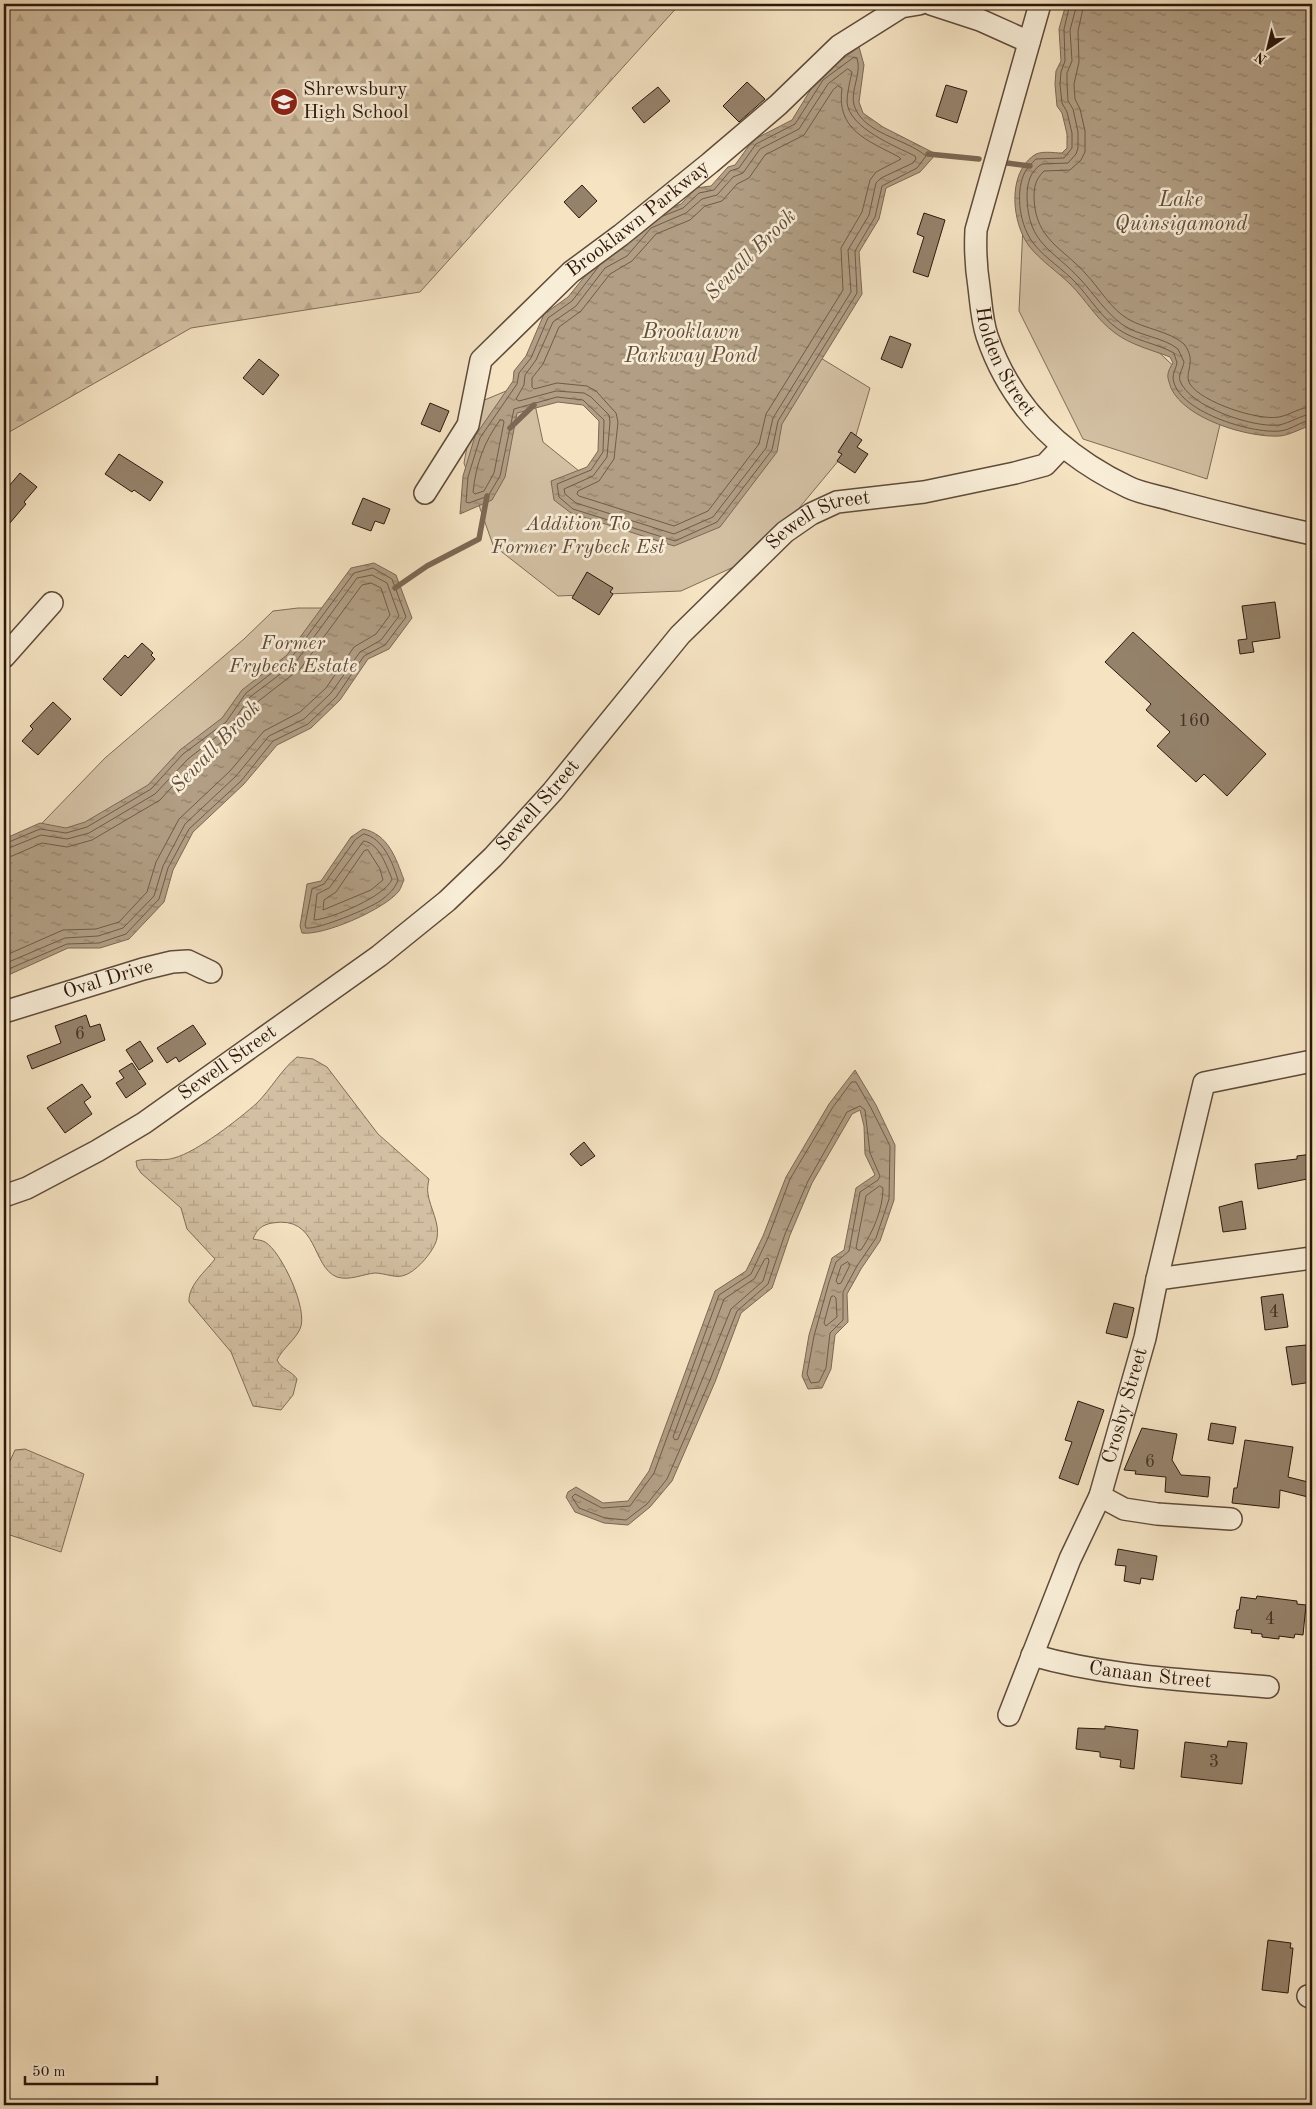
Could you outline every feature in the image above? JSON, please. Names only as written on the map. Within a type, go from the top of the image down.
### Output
[{"type":"street","name":"Brooklawn Parkway","points":[[425,493],[468,425],[481,360],[488,353],[571,272],[622,234],[717,157],[778,105],[840,46],[901,7],[919,4]]},
{"type":"street","points":[[931,4],[980,20],[1029,42]]},
{"type":"street","name":"Holden Street","points":[[1040,4],[976,230],[974,253],[986,334],[994,355],[1008,382],[1025,408],[1062,447],[1092,468],[1130,488],[1195,506],[1312,534]]},
{"type":"street","name":"Sewell Street","points":[[4,1196],[28,1188],[144,1123],[378,956],[447,901],[493,857],[553,791],[680,635],[779,538],[811,514],[837,502],[924,492],[1045,465],[1062,447]]},
{"type":"street","points":[[4,657],[52,603]]},
{"type":"street","name":"Oval Drive","points":[[4,1012],[143,969],[172,962],[188,961],[212,972]]},
{"type":"street","name":"Crosby Street","points":[[1009,1715],[1070,1559],[1100,1496],[1145,1338],[1157,1279],[1204,1083],[1312,1061]]},
{"type":"street","points":[[1157,1279],[1312,1258]]},
{"type":"street","points":[[1100,1496],[1124,1509],[1157,1514],[1231,1519]]},
{"type":"street","name":"Canaan Street","points":[[1032,1655],[1063,1664],[1171,1678],[1268,1687]]},
{"type":"green space","name":"Shrewsbury High School","points":[[4,4],[680,4],[420,292],[191,328],[4,435]]},
{"type":"green space","points":[[1023,226],[1223,412],[1207,479],[1083,439],[1019,311]]},
{"type":"green space","name":"Addition To Former Frybeck Est","points":[[806,349],[870,388],[854,442],[760,555],[681,591],[558,596],[493,545],[464,463],[475,404],[530,381],[543,442],[584,475]]},
{"type":"green space","points":[[298,608],[325,608],[186,807],[18,848],[105,758],[244,639],[273,611]]},
{"type":"green space","points":[[297,1057],[313,1059],[327,1067],[378,1134],[429,1179],[428,1194],[438,1232],[436,1243],[429,1254],[410,1273],[398,1276],[375,1273],[342,1278],[329,1271],[322,1263],[306,1234],[298,1227],[287,1223],[272,1223],[258,1230],[253,1239],[265,1242],[278,1257],[292,1282],[301,1309],[302,1320],[300,1329],[277,1360],[281,1366],[297,1379],[293,1395],[281,1410],[253,1406],[231,1352],[189,1302],[189,1296],[194,1284],[215,1259],[187,1229],[181,1208],[141,1173],[136,1161],[174,1158],[206,1142],[257,1103]]},
{"type":"green space","points":[[25,1449],[84,1474],[61,1552],[4,1533],[4,1474],[15,1450]]},
{"type":"water","name":"Lake Quinsigamond","points":[[1066,4],[1312,4],[1312,425],[1280,436],[1251,434],[1219,424],[1189,409],[1178,399],[1171,388],[1168,376],[1173,363],[1170,357],[1128,341],[1115,333],[1097,316],[1071,285],[1044,262],[1029,246],[1023,236],[1016,212],[1015,200],[1019,175],[1025,164],[1036,154],[1043,152],[1062,153],[1067,148],[1067,134],[1062,113],[1057,106],[1055,84],[1056,71],[1061,61],[1059,29]]},
{"type":"water","name":"Brooklawn Parkway Pond","points":[[859,47],[864,65],[859,102],[863,113],[883,127],[936,154],[920,172],[886,188],[879,219],[859,252],[862,294],[782,424],[777,452],[720,527],[674,546],[571,513],[554,500],[551,481],[587,467],[598,451],[599,421],[583,405],[558,402],[517,413],[505,477],[492,500],[460,514],[463,476],[475,436],[513,381],[514,371],[526,356],[544,314],[568,297],[598,260],[644,219],[681,204],[696,188],[711,186],[728,167],[735,165],[753,140],[792,120],[819,76]]},
{"type":"water","points":[[374,563],[396,575],[412,618],[389,649],[368,659],[340,700],[311,728],[277,745],[244,784],[193,832],[173,870],[164,902],[129,939],[100,948],[68,948],[4,977],[4,839],[40,823],[66,828],[85,822],[148,785],[180,750],[222,718],[242,690],[287,655],[351,568]]},
{"type":"water","points":[[363,829],[379,836],[390,848],[404,880],[400,890],[381,906],[354,920],[312,933],[302,933],[300,926],[307,884],[321,881],[351,837]]},
{"type":"water","points":[[855,1070],[876,1105],[895,1145],[894,1200],[880,1241],[847,1294],[848,1322],[835,1335],[831,1369],[822,1388],[808,1389],[802,1376],[809,1335],[832,1258],[844,1250],[856,1188],[875,1175],[865,1154],[864,1126],[860,1110],[852,1114],[812,1183],[790,1235],[772,1288],[741,1313],[715,1382],[672,1481],[650,1507],[628,1525],[604,1523],[575,1512],[566,1497],[568,1492],[576,1487],[603,1503],[628,1501],[649,1471],[715,1291],[746,1271],[763,1236],[786,1177],[829,1104]]},
{"type":"building","points":[[747,82],[765,99],[739,122],[723,106]]},
{"type":"building","points":[[946,85],[967,91],[957,123],[936,116]]},
{"type":"building","points":[[658,87],[670,101],[644,123],[632,108]]},
{"type":"building","points":[[582,185],[597,201],[579,218],[564,202]]},
{"type":"building","points":[[924,213],[945,220],[928,277],[913,272],[924,237],[917,234]]},
{"type":"building","points":[[890,336],[911,344],[902,368],[881,359]]},
{"type":"building","points":[[259,359],[279,375],[263,395],[243,378]]},
{"type":"building","points":[[430,403],[449,411],[440,432],[421,424]]},
{"type":"building","points":[[851,432],[862,440],[857,447],[868,454],[855,473],[837,461],[842,454],[838,452]]},
{"type":"building","points":[[119,454],[163,482],[150,501],[134,490],[132,492],[105,474]]},
{"type":"building","points":[[20,473],[37,487],[24,502],[26,504],[4,530],[4,492]]},
{"type":"building","points":[[363,498],[390,509],[384,524],[375,521],[371,531],[352,524]]},
{"type":"building","points":[[587,572],[613,588],[610,592],[613,594],[599,615],[572,598]]},
{"type":"building","points":[[1275,602],[1280,638],[1252,642],[1254,652],[1240,654],[1238,640],[1247,639],[1242,606]]},
{"type":"building","points":[[1133,632],[1266,754],[1227,796],[1204,774],[1196,782],[1157,746],[1170,732],[1146,710],[1151,704],[1105,662]]},
{"type":"building","points":[[142,643],[153,653],[151,655],[155,659],[121,696],[103,679],[125,655],[128,658]]},
{"type":"building","points":[[53,702],[71,719],[38,755],[22,741],[33,729],[30,726]]},
{"type":"building","points":[[86,1015],[90,1027],[100,1024],[105,1040],[32,1069],[27,1056],[61,1043],[55,1026]]},
{"type":"building","points":[[193,1025],[206,1044],[179,1062],[176,1057],[167,1063],[157,1048]]},
{"type":"building","points":[[140,1041],[153,1061],[139,1070],[126,1050]]},
{"type":"building","points":[[132,1063],[146,1084],[126,1098],[116,1083],[124,1078],[119,1071]]},
{"type":"building","points":[[82,1084],[91,1097],[84,1102],[92,1114],[65,1133],[47,1108]]},
{"type":"building","points":[[584,1142],[595,1156],[581,1166],[570,1154]]},
{"type":"building","points":[[1312,1154],[1312,1178],[1258,1189],[1255,1164],[1297,1159],[1297,1156]]},
{"type":"building","points":[[1242,1201],[1246,1229],[1223,1232],[1219,1207]]},
{"type":"building","points":[[1283,1294],[1288,1327],[1265,1330],[1261,1297]]},
{"type":"building","points":[[1114,1303],[1134,1308],[1127,1338],[1106,1333]]},
{"type":"building","points":[[1306,1345],[1307,1350],[1311,1350],[1312,1382],[1292,1385],[1286,1347]]},
{"type":"building","points":[[1078,1401],[1104,1410],[1078,1485],[1059,1478],[1072,1442],[1065,1440]]},
{"type":"building","points":[[1211,1423],[1236,1427],[1233,1444],[1208,1440]]},
{"type":"building","points":[[1142,1428],[1177,1434],[1172,1460],[1181,1475],[1210,1477],[1208,1497],[1165,1492],[1166,1477],[1135,1474],[1136,1471],[1124,1470]]},
{"type":"building","points":[[1245,1440],[1293,1447],[1288,1477],[1312,1483],[1312,1498],[1280,1490],[1279,1508],[1232,1503],[1234,1488],[1237,1488]]},
{"type":"building","points":[[1118,1549],[1157,1556],[1153,1580],[1141,1578],[1140,1584],[1124,1581],[1126,1566],[1115,1565]]},
{"type":"building","points":[[1257,1596],[1297,1601],[1297,1604],[1306,1605],[1303,1635],[1295,1634],[1294,1638],[1279,1636],[1279,1639],[1262,1637],[1262,1634],[1251,1633],[1252,1630],[1234,1628],[1241,1597],[1256,1599]]},
{"type":"building","points":[[1105,1726],[1138,1730],[1134,1769],[1120,1767],[1121,1760],[1100,1757],[1100,1752],[1076,1749],[1078,1728],[1105,1729]]},
{"type":"building","points":[[1228,1741],[1247,1743],[1242,1784],[1181,1777],[1185,1742],[1227,1747]]},
{"type":"building","points":[[1268,1940],[1291,1943],[1290,1948],[1293,1948],[1288,1993],[1262,1990]]},
{"type":"waterway","name":"Sewall Brook","points":[[928,154],[979,159]]},
{"type":"waterway","name":"Sewall Brook","points":[[1007,163],[1030,166]]},
{"type":"waterway","name":"Sewall Brook","points":[[510,428],[534,405]]},
{"type":"waterway","name":"Sewall Brook","points":[[395,588],[427,566],[479,539],[487,496]]},
{"type":"place","name":"Shrewsbury High School","points":[[284,102]]},
{"type":"park label","name":"Former Frybeck Estate","points":[[293,656]]}]
